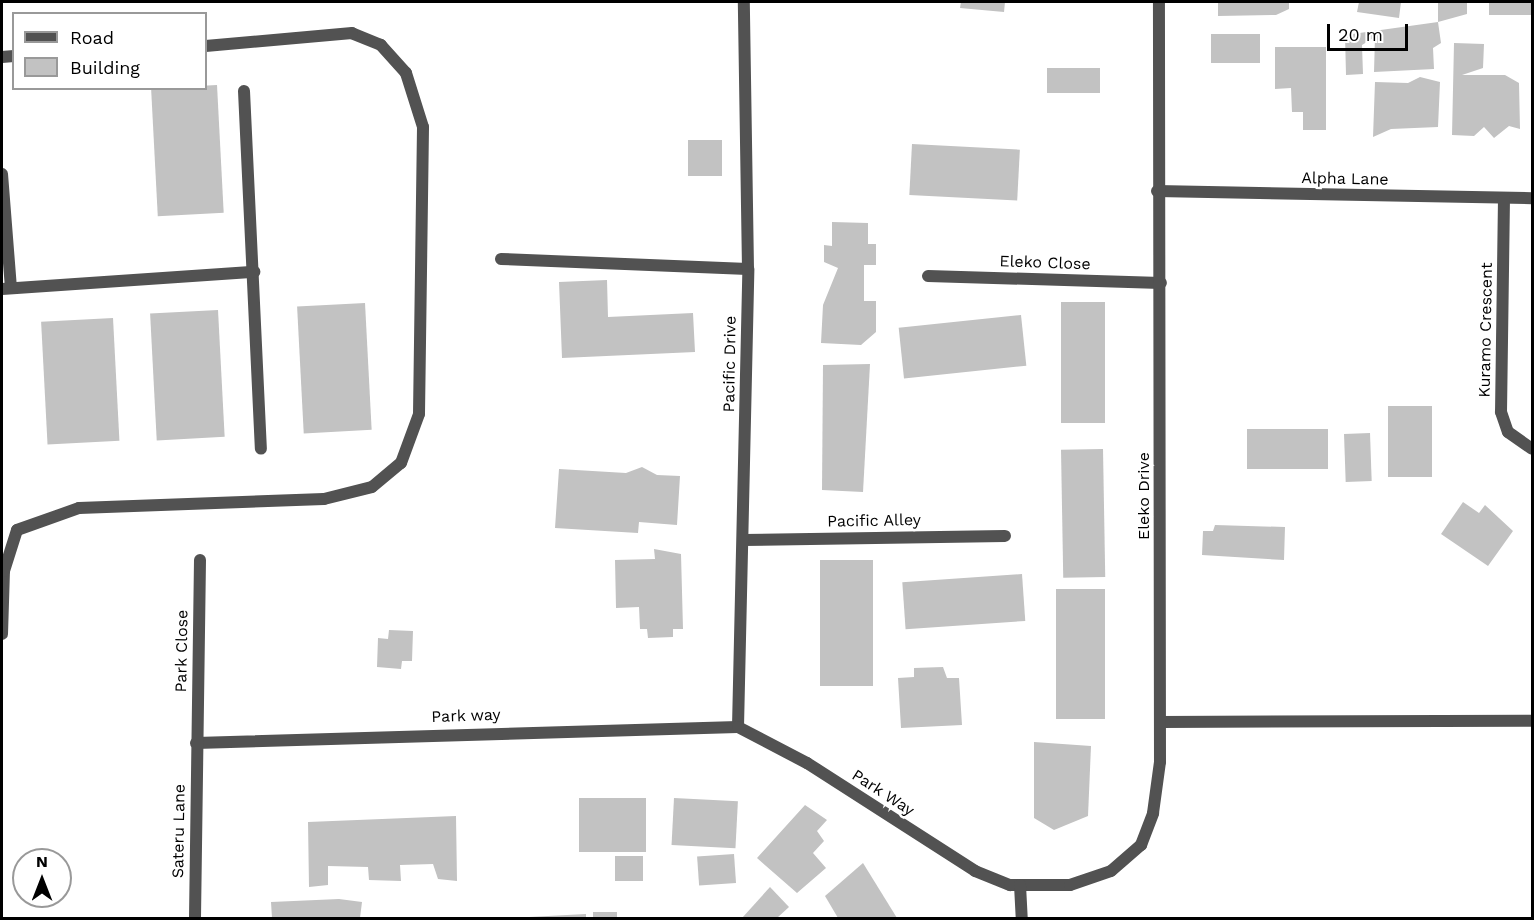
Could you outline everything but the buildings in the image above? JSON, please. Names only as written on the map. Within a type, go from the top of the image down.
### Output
[{"type":"street","name":"Pacific Drive","points":[[738,727],[748,269],[744,2]]},
{"type":"street","name":"Eleko Drive","points":[[1015,885],[1070,885],[1111,871],[1141,845],[1153,813],[1160,722],[1161,284],[1157,192],[1159,2]]},
{"type":"street","points":[[2,634],[4,571],[18,530],[79,508],[324,499],[372,487],[401,463],[419,414],[423,127],[406,73],[381,45],[352,33],[207,46]]},
{"type":"street","points":[[244,91],[261,449]]},
{"type":"street","points":[[2,174],[6,288],[254,272]]},
{"type":"street","name":"Alpha Lane","points":[[1157,192],[1533,198]]},
{"type":"street","name":"Kuramo Crescent","points":[[1504,198],[1501,412],[1508,432],[1533,449]]},
{"type":"street","points":[[501,259],[748,269]]},
{"type":"street","name":"Eleko Close","points":[[928,276],[1161,284]]},
{"type":"street","name":"Pacific Alley","points":[[743,540],[1005,536]]},
{"type":"street","name":"Park Close","points":[[196,743],[200,560]]},
{"type":"street","points":[[1160,722],[1533,721]]},
{"type":"street","name":"Park way","points":[[196,743],[738,727]]},
{"type":"street","name":"Park Way","points":[[738,727],[807,763],[975,871],[1015,885]]},
{"type":"street","name":"Sateru Lane","points":[[195,918],[196,743]]},
{"type":"street","points":[[1015,885],[1022,918]]}]
